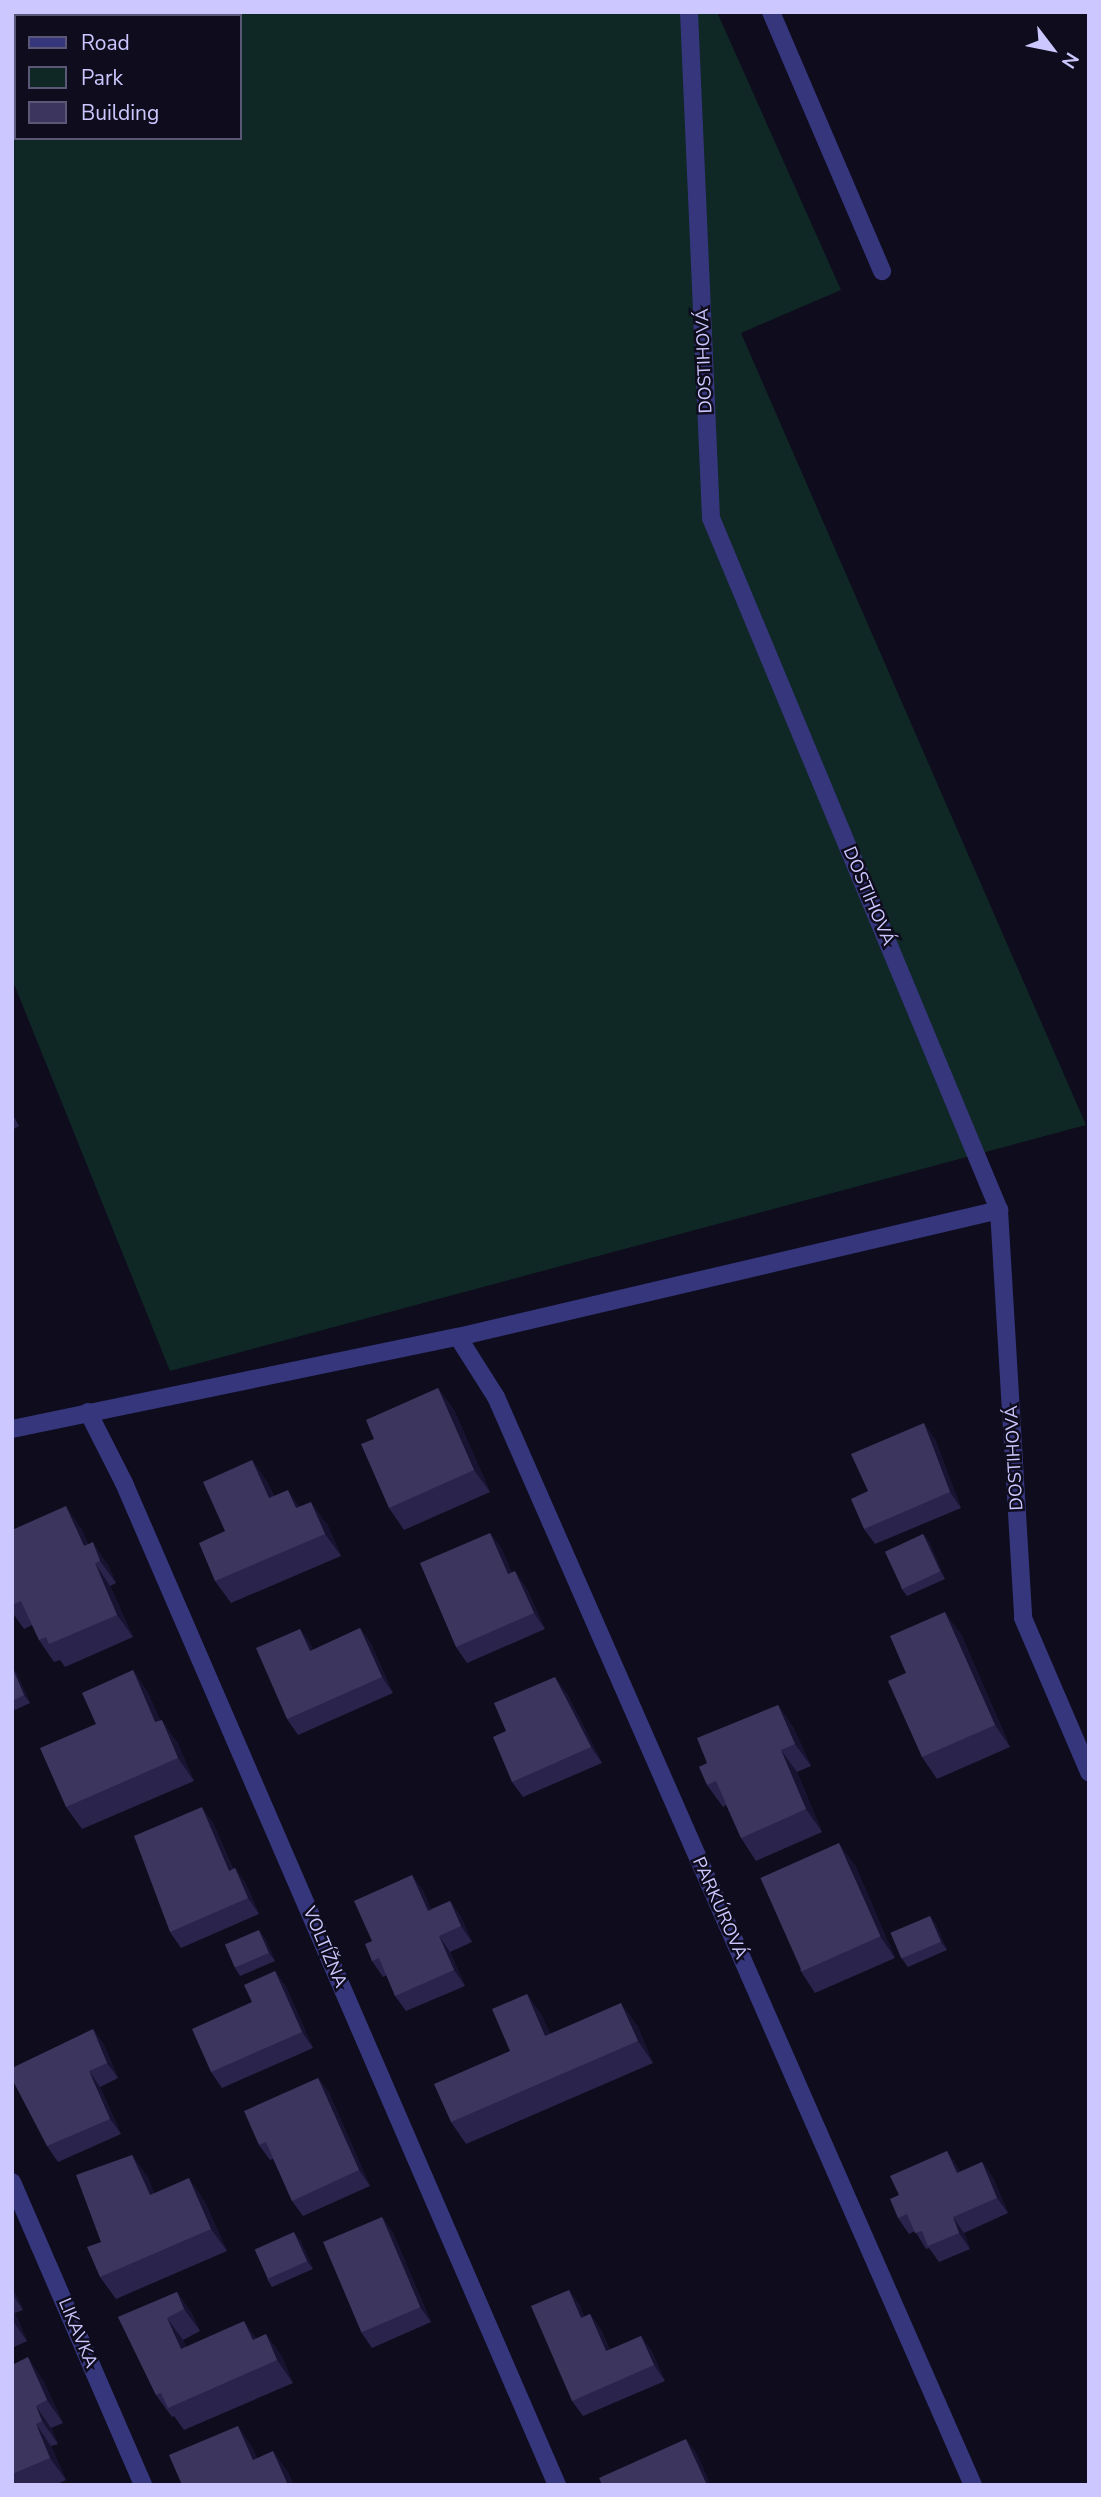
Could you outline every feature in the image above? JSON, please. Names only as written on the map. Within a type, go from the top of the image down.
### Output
[{"type":"street","name":"DOSTIHOVÁ","points":[[689,12],[711,518],[999,1210],[1023,1618],[1089,1772]]},
{"type":"street","points":[[771,12],[883,271]]},
{"type":"street","points":[[12,1429],[458,1337],[999,1210]]},
{"type":"street","name":"PARKÚROVÁ","points":[[458,1337],[496,1397],[973,2485]]},
{"type":"street","name":"VOLTÍŽNA","points":[[88,1412],[130,1496],[557,2485]]},
{"type":"street","name":"LIKAVKA","points":[[12,2182],[144,2485]]},
{"type":"green space","points":[[12,12],[717,12],[841,290],[741,333],[1086,1125],[170,1371],[12,979]]},
{"type":"building","points":[[438,1388],[474,1470],[389,1508],[361,1444],[374,1439],[366,1420]]},
{"type":"building","points":[[924,1423],[950,1492],[864,1529],[851,1499],[868,1491],[851,1454]]},
{"type":"building","points":[[252,1460],[269,1498],[288,1490],[296,1508],[311,1502],[325,1534],[215,1581],[199,1543],[225,1531],[203,1482]]},
{"type":"building","points":[[66,1506],[84,1546],[93,1542],[100,1561],[95,1563],[117,1615],[49,1644],[46,1637],[39,1640],[21,1601],[12,1605],[12,1530]]},
{"type":"building","points":[[490,1533],[508,1574],[515,1571],[534,1613],[456,1647],[420,1563]]},
{"type":"building","points":[[923,1534],[940,1571],[902,1589],[885,1552]]},
{"type":"building","points":[[945,1612],[995,1725],[922,1757],[888,1681],[906,1673],[890,1636]]},
{"type":"building","points":[[360,1628],[382,1677],[287,1719],[256,1648],[300,1629],[310,1651]]},
{"type":"building","points":[[12,1667],[24,1695],[12,1701]]},
{"type":"building","points":[[133,1670],[155,1722],[162,1720],[178,1758],[66,1807],[40,1748],[96,1724],[82,1693]]},
{"type":"building","points":[[555,1677],[591,1747],[512,1782],[493,1737],[506,1731],[494,1703]]},
{"type":"building","points":[[778,1705],[795,1744],[781,1750],[806,1809],[741,1838],[716,1781],[707,1785],[699,1767],[707,1763],[697,1738]]},
{"type":"building","points":[[202,1807],[229,1871],[235,1868],[248,1898],[170,1932],[134,1836]]},
{"type":"building","points":[[839,1843],[880,1936],[802,1971],[760,1878]]},
{"type":"building","points":[[412,1875],[428,1911],[450,1901],[461,1926],[439,1936],[454,1970],[395,1996],[379,1958],[372,1961],[365,1944],[372,1941],[354,1901]]},
{"type":"building","points":[[930,1916],[941,1942],[901,1959],[890,1933]]},
{"type":"building","points":[[259,1930],[269,1953],[235,1967],[225,1944]]},
{"type":"building","points":[[275,1971],[302,2032],[211,2072],[192,2029],[252,2002],[244,1985]]},
{"type":"building","points":[[527,1994],[545,2036],[621,2003],[638,2041],[451,2122],[434,2084],[510,2051],[492,2009]]},
{"type":"building","points":[[93,2029],[107,2063],[89,2071],[110,2119],[47,2146],[12,2079],[12,2068]]},
{"type":"building","points":[[318,2078],[359,2170],[292,2201],[266,2142],[259,2145],[244,2111]]},
{"type":"building","points":[[947,2151],[957,2173],[982,2162],[997,2198],[953,2217],[959,2233],[928,2246],[922,2231],[915,2233],[907,2214],[898,2218],[890,2199],[899,2195],[890,2176]]},
{"type":"building","points":[[132,2155],[150,2195],[189,2178],[211,2229],[100,2277],[87,2247],[101,2242],[76,2175]]},
{"type":"building","points":[[382,2217],[420,2307],[361,2332],[323,2242]]},
{"type":"building","points":[[294,2232],[307,2261],[268,2279],[255,2249]]},
{"type":"building","points":[[569,2290],[581,2318],[590,2314],[606,2351],[641,2336],[654,2365],[572,2401],[531,2306]]},
{"type":"building","points":[[177,2292],[184,2309],[167,2318],[181,2349],[244,2321],[253,2340],[266,2334],[277,2360],[168,2408],[161,2393],[156,2395],[118,2317]]},
{"type":"building","points":[[28,2357],[47,2400],[36,2406],[42,2421],[36,2424],[50,2458],[12,2474],[12,2365]]},
{"type":"building","points":[[238,2426],[253,2460],[273,2451],[288,2485],[182,2485],[169,2455]]},
{"type":"building","points":[[686,2439],[707,2485],[602,2485],[599,2478]]}]
